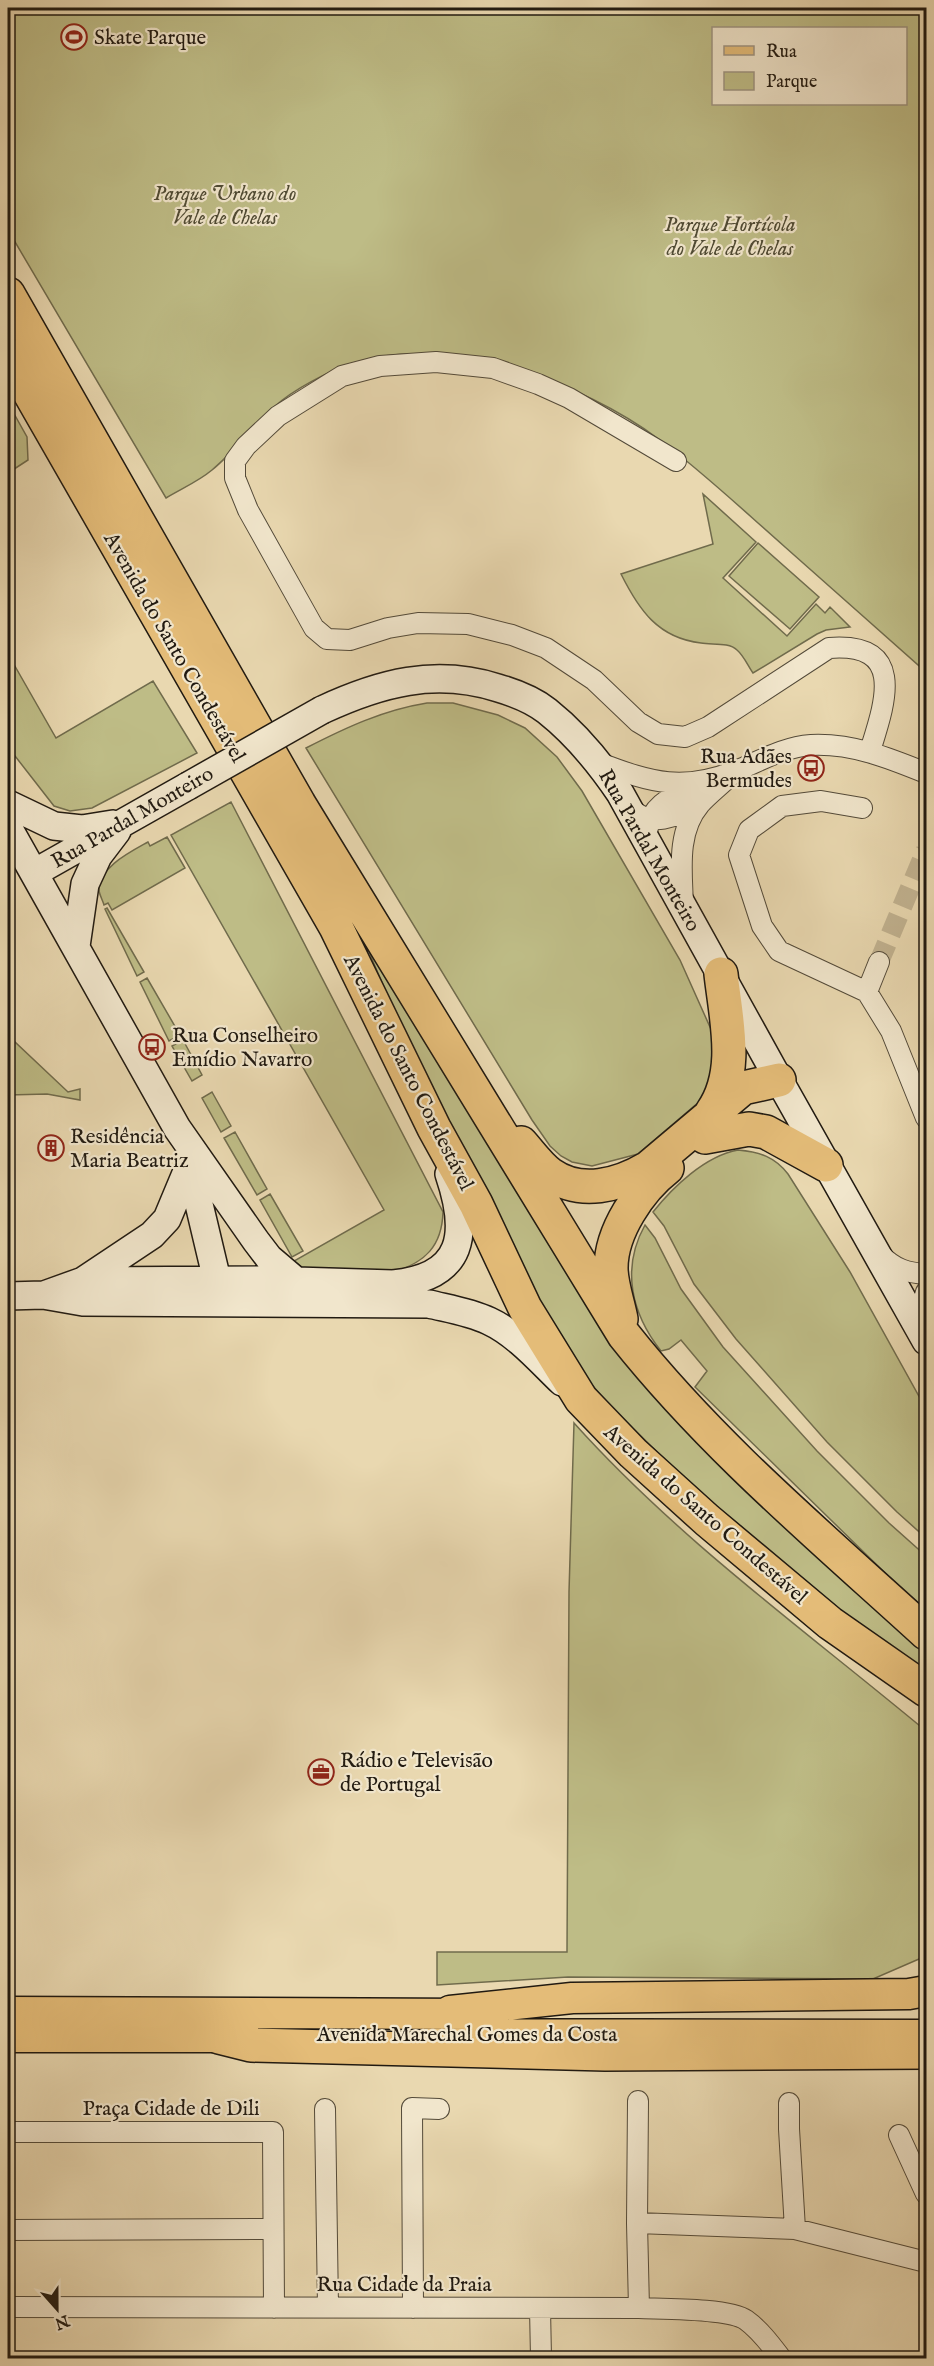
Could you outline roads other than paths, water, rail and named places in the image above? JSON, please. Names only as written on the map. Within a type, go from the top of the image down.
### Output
[{"type":"highway","name":"Avenida do Santo Condestável","points":[[8,294],[305,814],[624,1335],[662,1383],[782,1502],[927,1633]]},
{"type":"highway","name":"Avenida do Santo Condestável","points":[[8,355],[336,927],[434,1128],[476,1204],[525,1308],[580,1399],[633,1452],[715,1527],[830,1623],[927,1690]]},
{"type":"highway","points":[[467,1081],[550,1174],[565,1182],[583,1186],[600,1186],[634,1176],[705,1129],[720,1100],[728,1070],[730,1045],[721,974]]},
{"type":"highway","points":[[624,1335],[611,1268],[622,1226],[640,1194],[743,1088],[778,1080]]},
{"type":"highway","points":[[705,1129],[749,1129],[766,1132],[826,1165]]},
{"type":"highway","points":[[514,2034],[605,2055]]},
{"type":"highway","points":[[219,2037],[251,2045],[605,2055],[927,2052]]},
{"type":"main road","points":[[429,2013],[572,1998],[909,1994],[927,1991]]},
{"type":"main road","name":"Avenida Marechal Gomes da Costa","points":[[8,2012],[429,2013],[577,2016],[927,2015]]},
{"type":"main road","name":"Avenida Marechal Gomes da Costa","points":[[8,2037],[219,2037],[251,2033],[927,2035]]},
{"type":"street","points":[[676,461],[569,398],[538,384],[493,368],[436,362],[380,366],[342,375],[278,416],[246,446],[236,460],[235,478],[248,510],[314,628],[327,639],[350,640],[388,628],[418,623],[468,624],[512,635],[546,648],[594,680],[638,722],[658,734],[685,737],[708,727],[829,648],[851,647],[868,653],[879,663],[884,678],[885,699],[870,751]]},
{"type":"street","name":"Rua Pardal Monteiro","points":[[34,873],[322,710],[360,693],[390,684],[421,679],[451,678],[480,682],[515,693],[546,710],[575,736],[600,764],[627,805],[650,833],[683,905],[778,1080],[925,1339]]},
{"type":"street","points":[[650,833],[653,812],[662,803],[705,788],[772,754],[809,745],[829,745],[870,751],[927,773]]},
{"type":"street","points":[[600,764],[644,780],[705,788]]},
{"type":"street","points":[[683,905],[682,850],[685,832],[705,788]]},
{"type":"street","points":[[862,808],[821,801],[782,806],[749,830],[739,855],[762,926],[779,951],[867,992],[891,1031],[927,1118]]},
{"type":"street","points":[[8,804],[54,826],[82,828],[123,823]]},
{"type":"street","points":[[76,946],[85,884],[98,855],[123,823]]},
{"type":"street","points":[[8,827],[177,1128],[236,1215],[269,1258],[296,1281]]},
{"type":"street","points":[[867,992],[879,962]]},
{"type":"street","points":[[177,1128],[189,1164],[217,1280]]},
{"type":"street","points":[[83,1281],[246,1280],[393,1284],[413,1282],[438,1271],[450,1259],[458,1243],[461,1224],[459,1202],[434,1128]]},
{"type":"street","points":[[43,1295],[83,1281],[152,1235],[167,1219],[189,1164]]},
{"type":"street","points":[[236,1215],[246,1280]]},
{"type":"street","points":[[873,1247],[889,1263],[905,1272],[927,1274]]},
{"type":"street","points":[[925,1339],[921,1319],[922,1303],[927,1292]]},
{"type":"street","points":[[8,1296],[43,1295],[83,1302],[429,1304],[463,1311],[491,1322],[517,1340],[580,1399]]},
{"type":"street","points":[[638,2101],[639,2308]]},
{"type":"street","points":[[789,2103],[795,2229]]},
{"type":"street","points":[[413,2308],[412,2108],[439,2109]]},
{"type":"street","points":[[325,2109],[328,2307]]},
{"type":"street","name":"Praça Cidade de Dili","points":[[8,2132],[273,2132],[274,2308]]},
{"type":"street","points":[[899,2135],[927,2194]]},
{"type":"street","points":[[637,2223],[795,2229],[927,2262]]},
{"type":"street","points":[[8,2230],[273,2229]]},
{"type":"street","name":"Rua Cidade da Praia","points":[[8,2307],[639,2308],[726,2313],[744,2319],[781,2358]]},
{"type":"street","points":[[540,2308],[541,2358]]},
{"type":"tunnel","points":[[879,962],[926,850]]},
{"type":"place","name":"Skate Parque","points":[[74,37]]},
{"type":"place","name":"Rua Adães Bermudes","points":[[811,768]]},
{"type":"place","name":"Rua Conselheiro Emídio Navarro","points":[[152,1047]]},
{"type":"place","name":"Residência Maria Beatriz","points":[[51,1148]]},
{"type":"place","name":"Rádio e Televisão de Portugal","points":[[321,1772]]},
{"type":"park label","name":"Parque Urbano do Vale de Chelas","points":[[225,205]]},
{"type":"park label","name":"Parque Hortícola do Vale de Chelas","points":[[730,236]]}]
